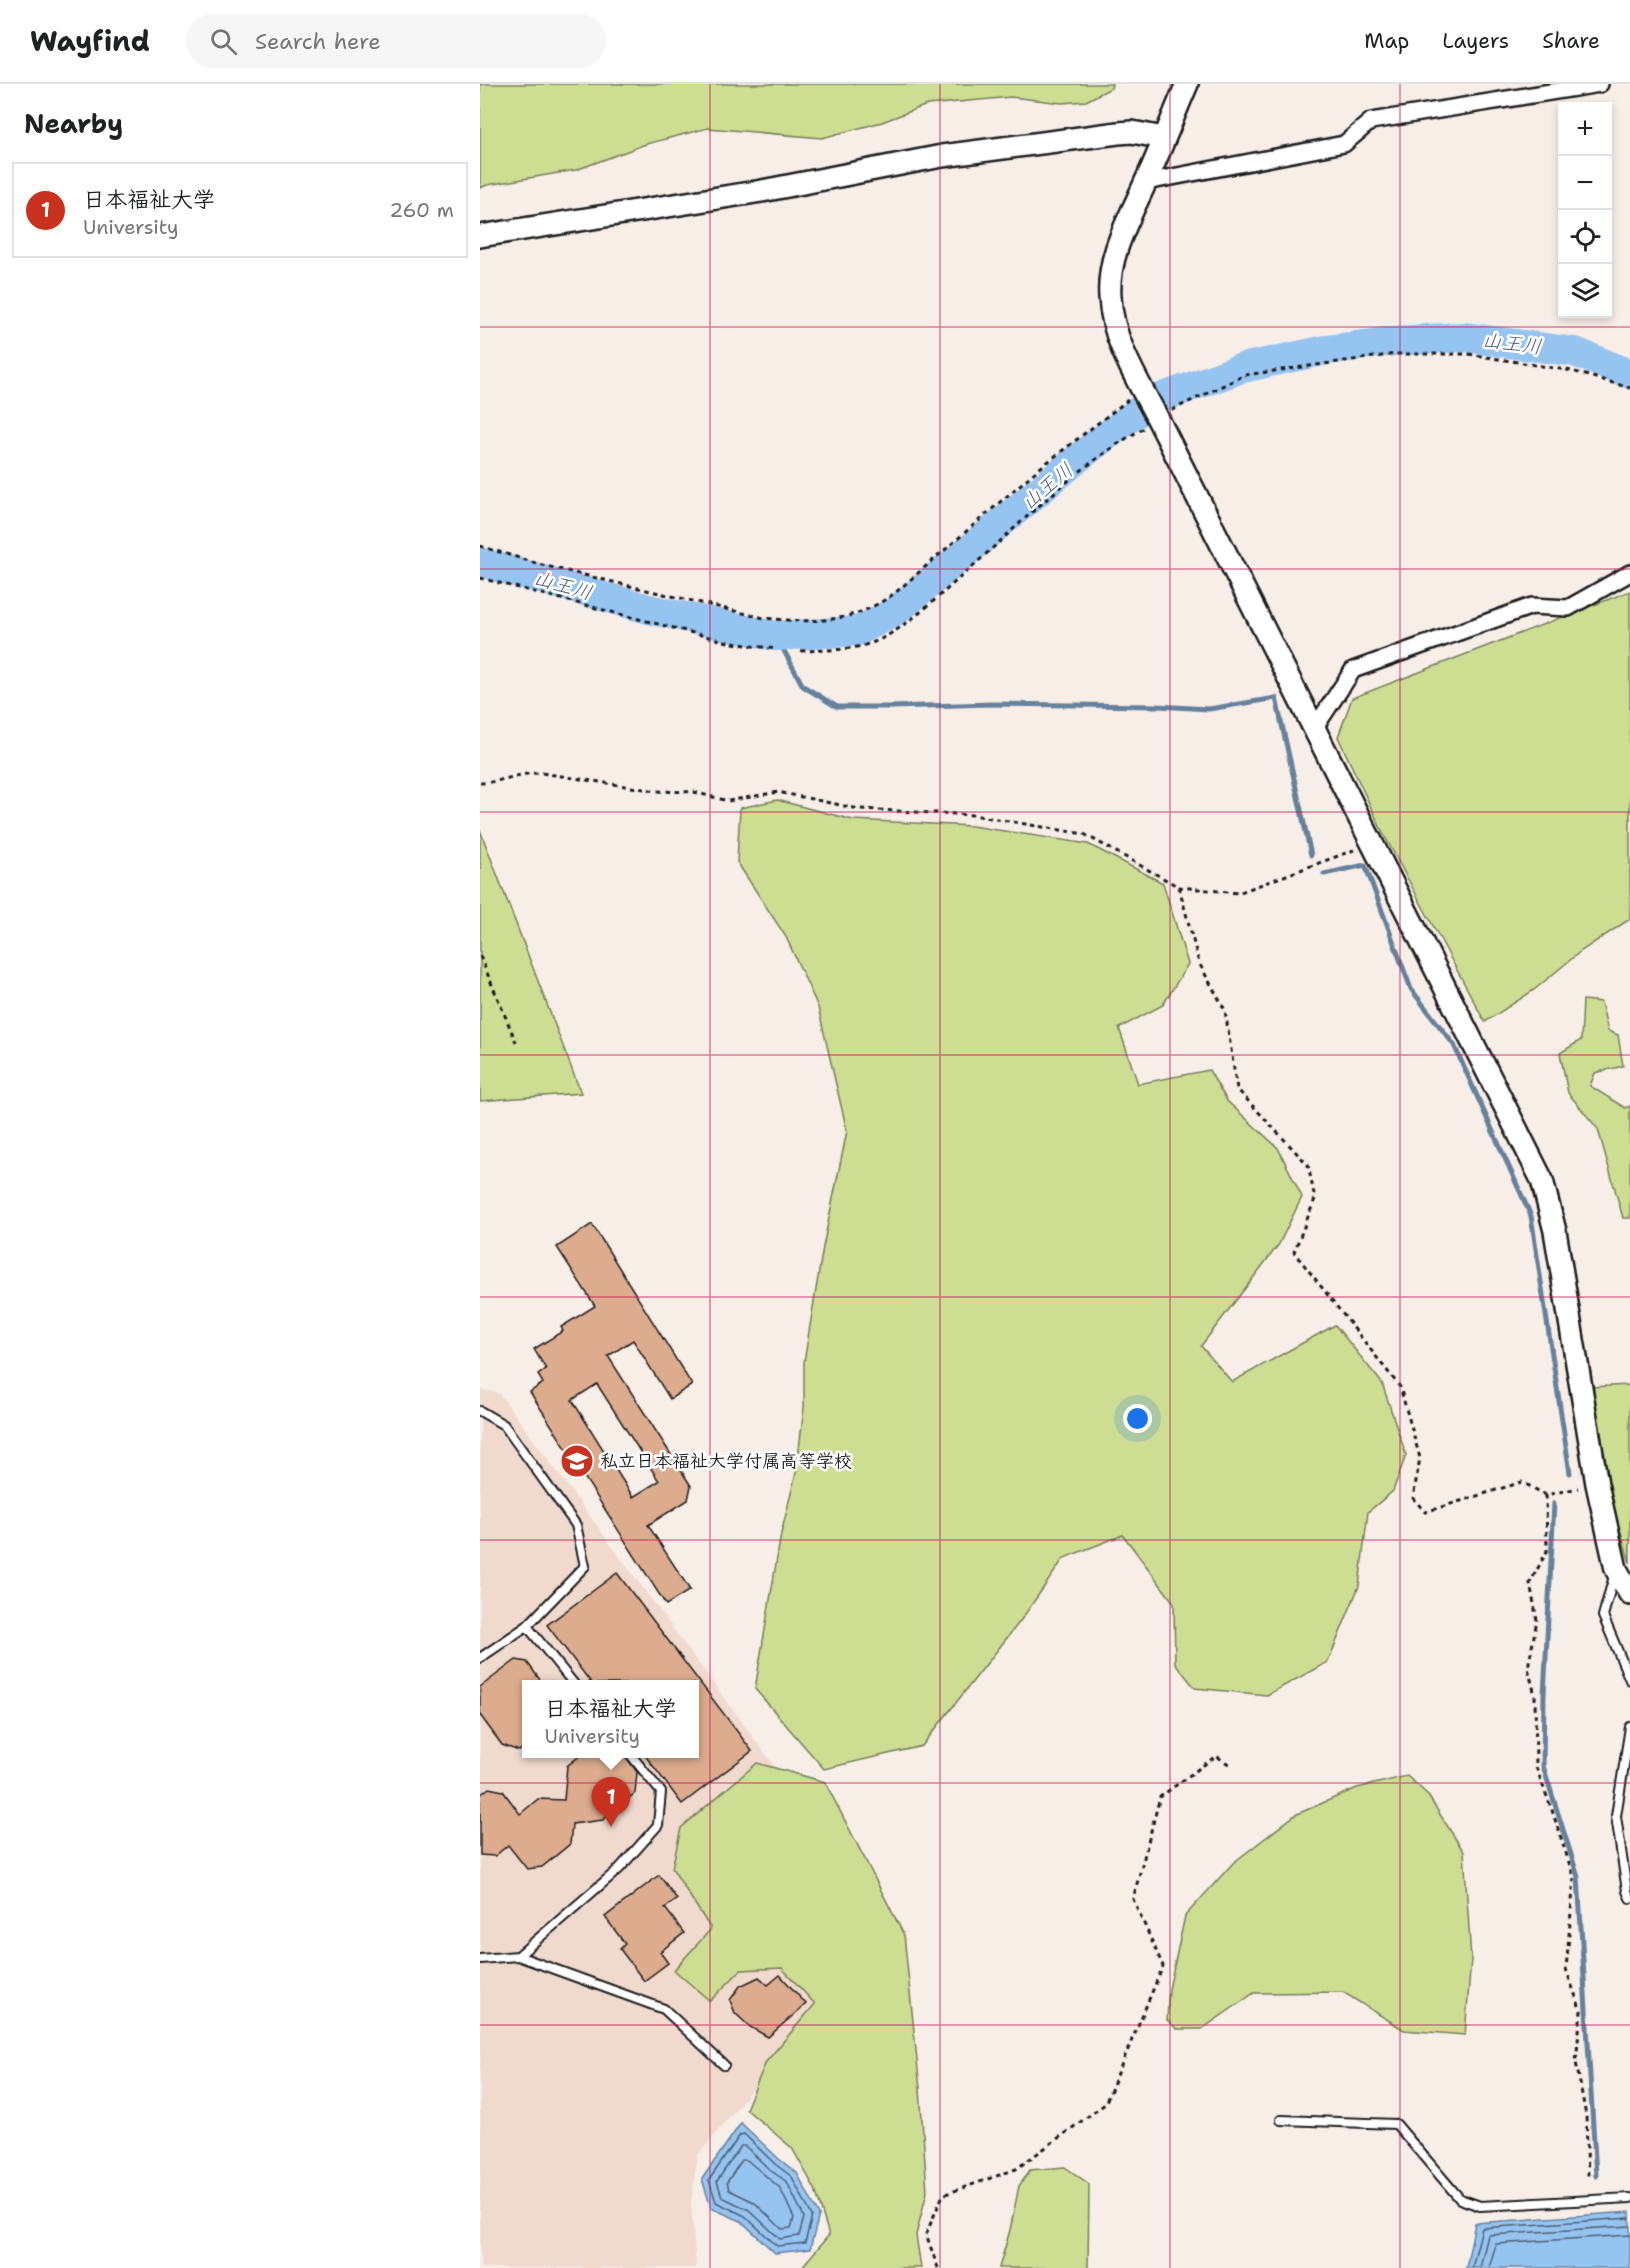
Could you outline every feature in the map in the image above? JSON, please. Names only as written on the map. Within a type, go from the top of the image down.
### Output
[{"type":"street","points":[[1187,84],[1116,246],[1110,277],[1110,297],[1118,336],[1141,390],[1159,420],[1542,1180],[1555,1231],[1597,1484],[1616,1569],[1630,1594]]},
{"type":"street","points":[[1146,182],[1344,144],[1371,121],[1600,84]]},
{"type":"street","points":[[480,236],[774,189],[962,153],[1118,133],[1132,132],[1164,138]]},
{"type":"street","points":[[1314,729],[1353,670],[1532,606],[1568,608],[1630,573]]},
{"type":"lane","points":[[480,1411],[504,1425],[576,1525],[585,1566],[527,1626],[480,1658]]},
{"type":"lane","points":[[1616,1569],[1603,1616],[1630,1680]]},
{"type":"lane","points":[[527,1626],[571,1680]]},
{"type":"lane","points":[[1630,1727],[1616,1816],[1630,1898]]},
{"type":"lane","points":[[518,1956],[619,1869],[658,1825],[661,1792],[633,1758]]},
{"type":"lane","points":[[480,1959],[518,1956],[664,2009],[724,2065]]},
{"type":"lane","points":[[1281,2120],[1396,2124],[1460,2199],[1480,2206],[1630,2198]]},
{"type":"path","points":[[801,651],[860,647],[882,638],[934,601],[1107,451],[1159,420],[1245,375],[1396,354],[1468,354],[1572,371],[1630,388]]},
{"type":"path","points":[[480,546],[554,568],[764,618],[795,621],[832,619],[858,614],[876,607],[895,593],[1036,471],[1141,390]]},
{"type":"path","points":[[480,578],[720,640],[776,649]]},
{"type":"path","points":[[480,783],[531,772],[657,791],[694,792],[728,801],[778,792],[859,809],[973,815],[1084,834],[1179,887],[1238,893],[1372,843]]},
{"type":"path","points":[[1179,887],[1198,963],[1225,1010],[1237,1089],[1308,1165],[1315,1199],[1294,1252],[1401,1387],[1420,1458],[1413,1498],[1425,1512],[1522,1482],[1546,1495],[1597,1484]]},
{"type":"path","points":[[480,956],[516,1042]]},
{"type":"path","points":[[1546,1495],[1547,1551],[1530,1584],[1537,1620],[1528,1668],[1536,1695],[1536,1767],[1574,1878],[1566,1969],[1581,2011],[1576,2062],[1586,2116],[1588,2177]]},
{"type":"path","points":[[938,2268],[926,2234],[943,2195],[1016,2169],[1105,2104],[1163,1966],[1133,1899],[1160,1797],[1216,1756],[1232,1766]]},
{"type":"shaded area","points":[[480,1389],[499,1393],[787,1783],[825,2000],[698,2155],[691,2202],[696,2268],[480,2268]]},
{"type":"green space","points":[[480,84],[1112,84],[1111,88],[1086,101],[1062,103],[1011,97],[927,105],[882,122],[822,138],[708,128],[646,144],[576,170],[480,188]]},
{"type":"green space","points":[[1630,591],[1630,919],[1581,951],[1534,990],[1485,1022],[1383,833],[1338,737],[1352,698]]},
{"type":"green space","points":[[777,800],[853,820],[972,826],[1088,844],[1163,883],[1188,964],[1163,1005],[1119,1028],[1138,1084],[1209,1070],[1227,1101],[1278,1148],[1302,1197],[1279,1244],[1201,1346],[1232,1382],[1335,1325],[1382,1383],[1406,1455],[1393,1491],[1368,1512],[1359,1586],[1328,1662],[1267,1695],[1195,1688],[1175,1663],[1174,1603],[1123,1535],[1064,1558],[1021,1620],[922,1746],[824,1769],[755,1689],[781,1534],[796,1473],[804,1408],[804,1362],[823,1247],[847,1131],[818,1007],[786,937],[737,862],[740,808]]},
{"type":"green space","points":[[480,830],[581,1093],[480,1101]]},
{"type":"green space","points":[[1583,1000],[1601,1002],[1608,1031],[1618,1035],[1623,1066],[1595,1073],[1590,1086],[1625,1108],[1630,1106],[1630,1218],[1623,1218],[1598,1129],[1568,1093],[1560,1053],[1581,1040]]},
{"type":"green space","points":[[1630,1385],[1630,1563],[1615,1512],[1589,1387]]},
{"type":"green space","points":[[757,1763],[825,1782],[904,1935],[920,2089],[927,2192],[916,2235],[921,2268],[801,2268],[829,2235],[815,2189],[792,2148],[746,2109],[766,2062],[815,2004],[782,1968],[741,1970],[710,2001],[674,1970],[711,1929],[672,1868],[681,1828]]},
{"type":"green space","points":[[1407,1776],[1427,1794],[1464,1852],[1471,1959],[1465,2035],[1404,2030],[1343,1992],[1254,1993],[1202,2029],[1177,2029],[1167,2020],[1169,1989],[1185,1916],[1233,1863],[1295,1815],[1357,1788]]},
{"type":"green space","points":[[1065,2167],[1089,2184],[1088,2268],[999,2268],[1019,2186],[1030,2170]]},
{"type":"water","points":[[741,2123],[797,2173],[819,2215],[810,2249],[775,2253],[741,2221],[711,2208],[702,2179]]},
{"type":"water","points":[[1630,2212],[1630,2268],[1466,2268],[1475,2223]]},
{"type":"building","points":[[592,1224],[692,1385],[670,1399],[633,1340],[608,1356],[691,1486],[688,1500],[648,1525],[690,1590],[666,1605],[530,1392],[543,1383],[538,1375],[546,1369],[534,1349],[563,1331],[561,1327],[595,1306],[557,1247]],"holes":[[[597,1384],[659,1481],[633,1497],[572,1400]]]},
{"type":"building","points":[[617,1573],[698,1680],[589,1680],[547,1625]]},
{"type":"building","points":[[516,1660],[527,1662],[540,1680],[522,1680],[522,1749],[519,1751],[502,1745],[480,1715],[480,1687]]},
{"type":"building","points":[[699,1681],[752,1751],[682,1804],[647,1758],[699,1758]]},
{"type":"building","points":[[577,1758],[627,1758],[637,1772],[635,1793],[603,1820],[572,1824],[570,1844],[542,1867],[527,1869],[508,1845],[495,1856],[480,1855],[480,1795],[489,1788],[503,1791],[520,1814],[538,1799],[564,1800],[567,1766]]},
{"type":"building","points":[[659,1875],[677,1899],[665,1908],[684,1933],[660,1952],[668,1963],[644,1981],[620,1949],[625,1944],[605,1917]]},
{"type":"building","points":[[780,1975],[806,2004],[768,2037],[750,2027],[735,2013],[730,2000],[740,1986],[759,1977],[768,1985]]},
{"type":"waterway","name":"山王川","points":[[480,562],[652,610],[776,636],[858,631],[896,611],[1083,454],[1136,413],[1163,397],[1242,368],[1326,350],[1393,341],[1464,337],[1575,352],[1630,374]]},
{"type":"waterway","points":[[776,636],[803,686],[837,707],[991,704],[1157,706],[1209,709],[1276,698],[1311,855]]},
{"type":"waterway","points":[[1324,874],[1365,865],[1411,989],[1454,1045],[1531,1216],[1570,1473]]},
{"type":"waterway","points":[[1554,1503],[1544,1695],[1543,1766],[1578,1877],[1596,2176]]},
{"type":"place","name":"私立日本福祉大学付属高等学校","points":[[577,1461]]},
{"type":"place","name":"日本福祉大学","points":[[611,1827]]}]
